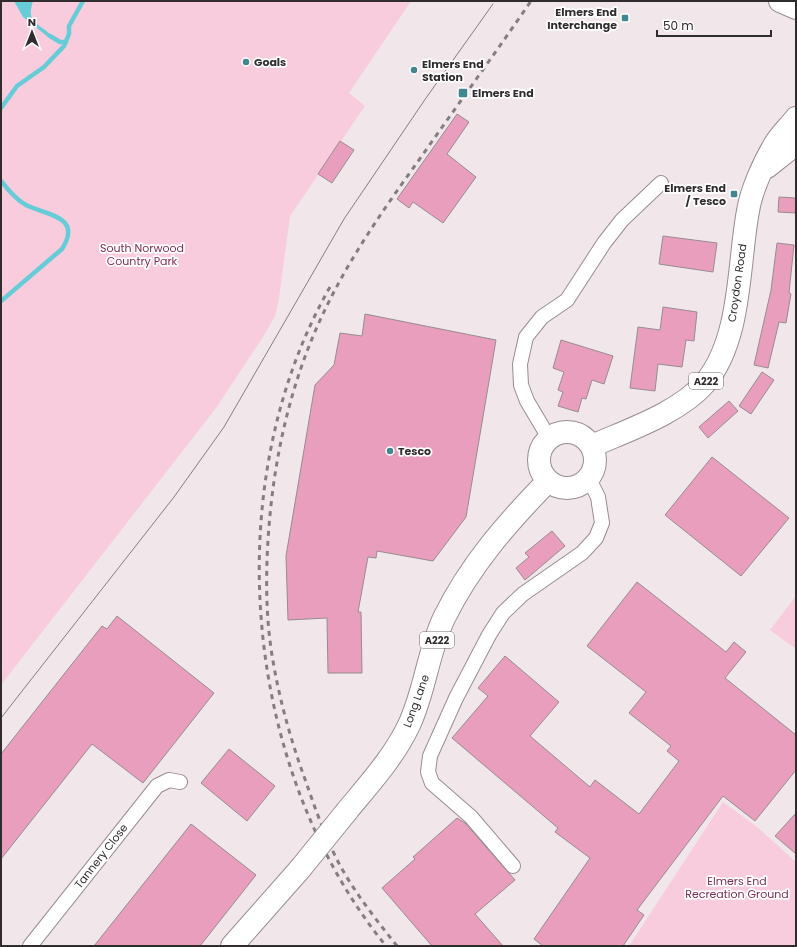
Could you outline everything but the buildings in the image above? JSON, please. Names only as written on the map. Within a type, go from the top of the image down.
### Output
[{"type":"main road","points":[[780,1],[796,8]]},
{"type":"main road","name":"Croydon Road","points":[[592,446],[659,416],[682,402],[705,382],[717,363],[729,333],[738,294],[748,210],[762,171],[775,143],[796,118]]},
{"type":"main road","points":[[762,171],[796,144]]},
{"type":"main road","points":[[572,432],[581,435],[592,446],[596,462],[593,472],[581,485],[567,488],[557,486],[548,481],[542,473],[539,461],[540,451],[549,438],[558,433],[572,432]]},
{"type":"main road","name":"Long Lane","points":[[232,946],[300,869],[384,765],[409,725],[444,620],[467,578],[512,517],[548,481]]},
{"type":"street","points":[[549,438],[527,401],[521,384],[520,364],[526,337],[542,317],[567,300],[604,243],[622,220],[661,183]]},
{"type":"street","points":[[513,866],[471,817],[432,783],[428,772],[430,756],[456,698],[489,635],[503,613],[523,594],[582,553],[596,538],[602,523],[598,496],[588,479]]},
{"type":"street","name":"Tannery Close","points":[[30,946],[157,786],[169,780],[180,782]]},
{"type":"green space","name":"South Norwood Country Park","points":[[1,1],[411,1],[349,93],[365,106],[290,216],[279,298],[275,316],[263,337],[216,408],[1,685]]},
{"type":"green space","points":[[796,596],[796,649],[770,630]]},
{"type":"green space","name":"Elmers End Recreation Ground","points":[[723,802],[757,827],[796,862],[796,946],[629,946]]},
{"type":"water","points":[[14,1],[33,1],[31,8],[32,18],[50,34],[48,37],[23,17]]},
{"type":"waterway","points":[[1,108],[17,86],[44,67],[64,46],[69,34],[69,26],[83,1]]},
{"type":"waterway","points":[[50,36],[60,42],[66,42]]},
{"type":"waterway","points":[[1,181],[19,200],[26,205],[59,218],[65,223],[68,230],[67,238],[62,249],[1,301]]},
{"type":"tram line","points":[[1,718],[174,497],[224,427],[344,219],[426,98],[493,4]]},
{"type":"railway","points":[[397,946],[361,899],[337,859],[314,804],[295,751],[286,720],[278,688],[270,643],[267,596],[269,530],[276,467],[282,436],[299,375],[309,345],[332,295],[379,217],[531,1]]},
{"type":"railway","points":[[330,287],[294,365],[271,449],[260,536],[262,624],[275,712],[301,796],[338,875],[386,946]]},
{"type":"place","name":"Elmers End Interchange","points":[[625,18]]},
{"type":"place","name":"Goals","points":[[246,62]]},
{"type":"place","name":"Elmers End Station","points":[[414,70]]},
{"type":"place","name":"Elmers End","points":[[463,93]]},
{"type":"place","name":"Elmers End / Tesco","points":[[734,194]]},
{"type":"place","name":"Tesco","points":[[390,451]]}]
